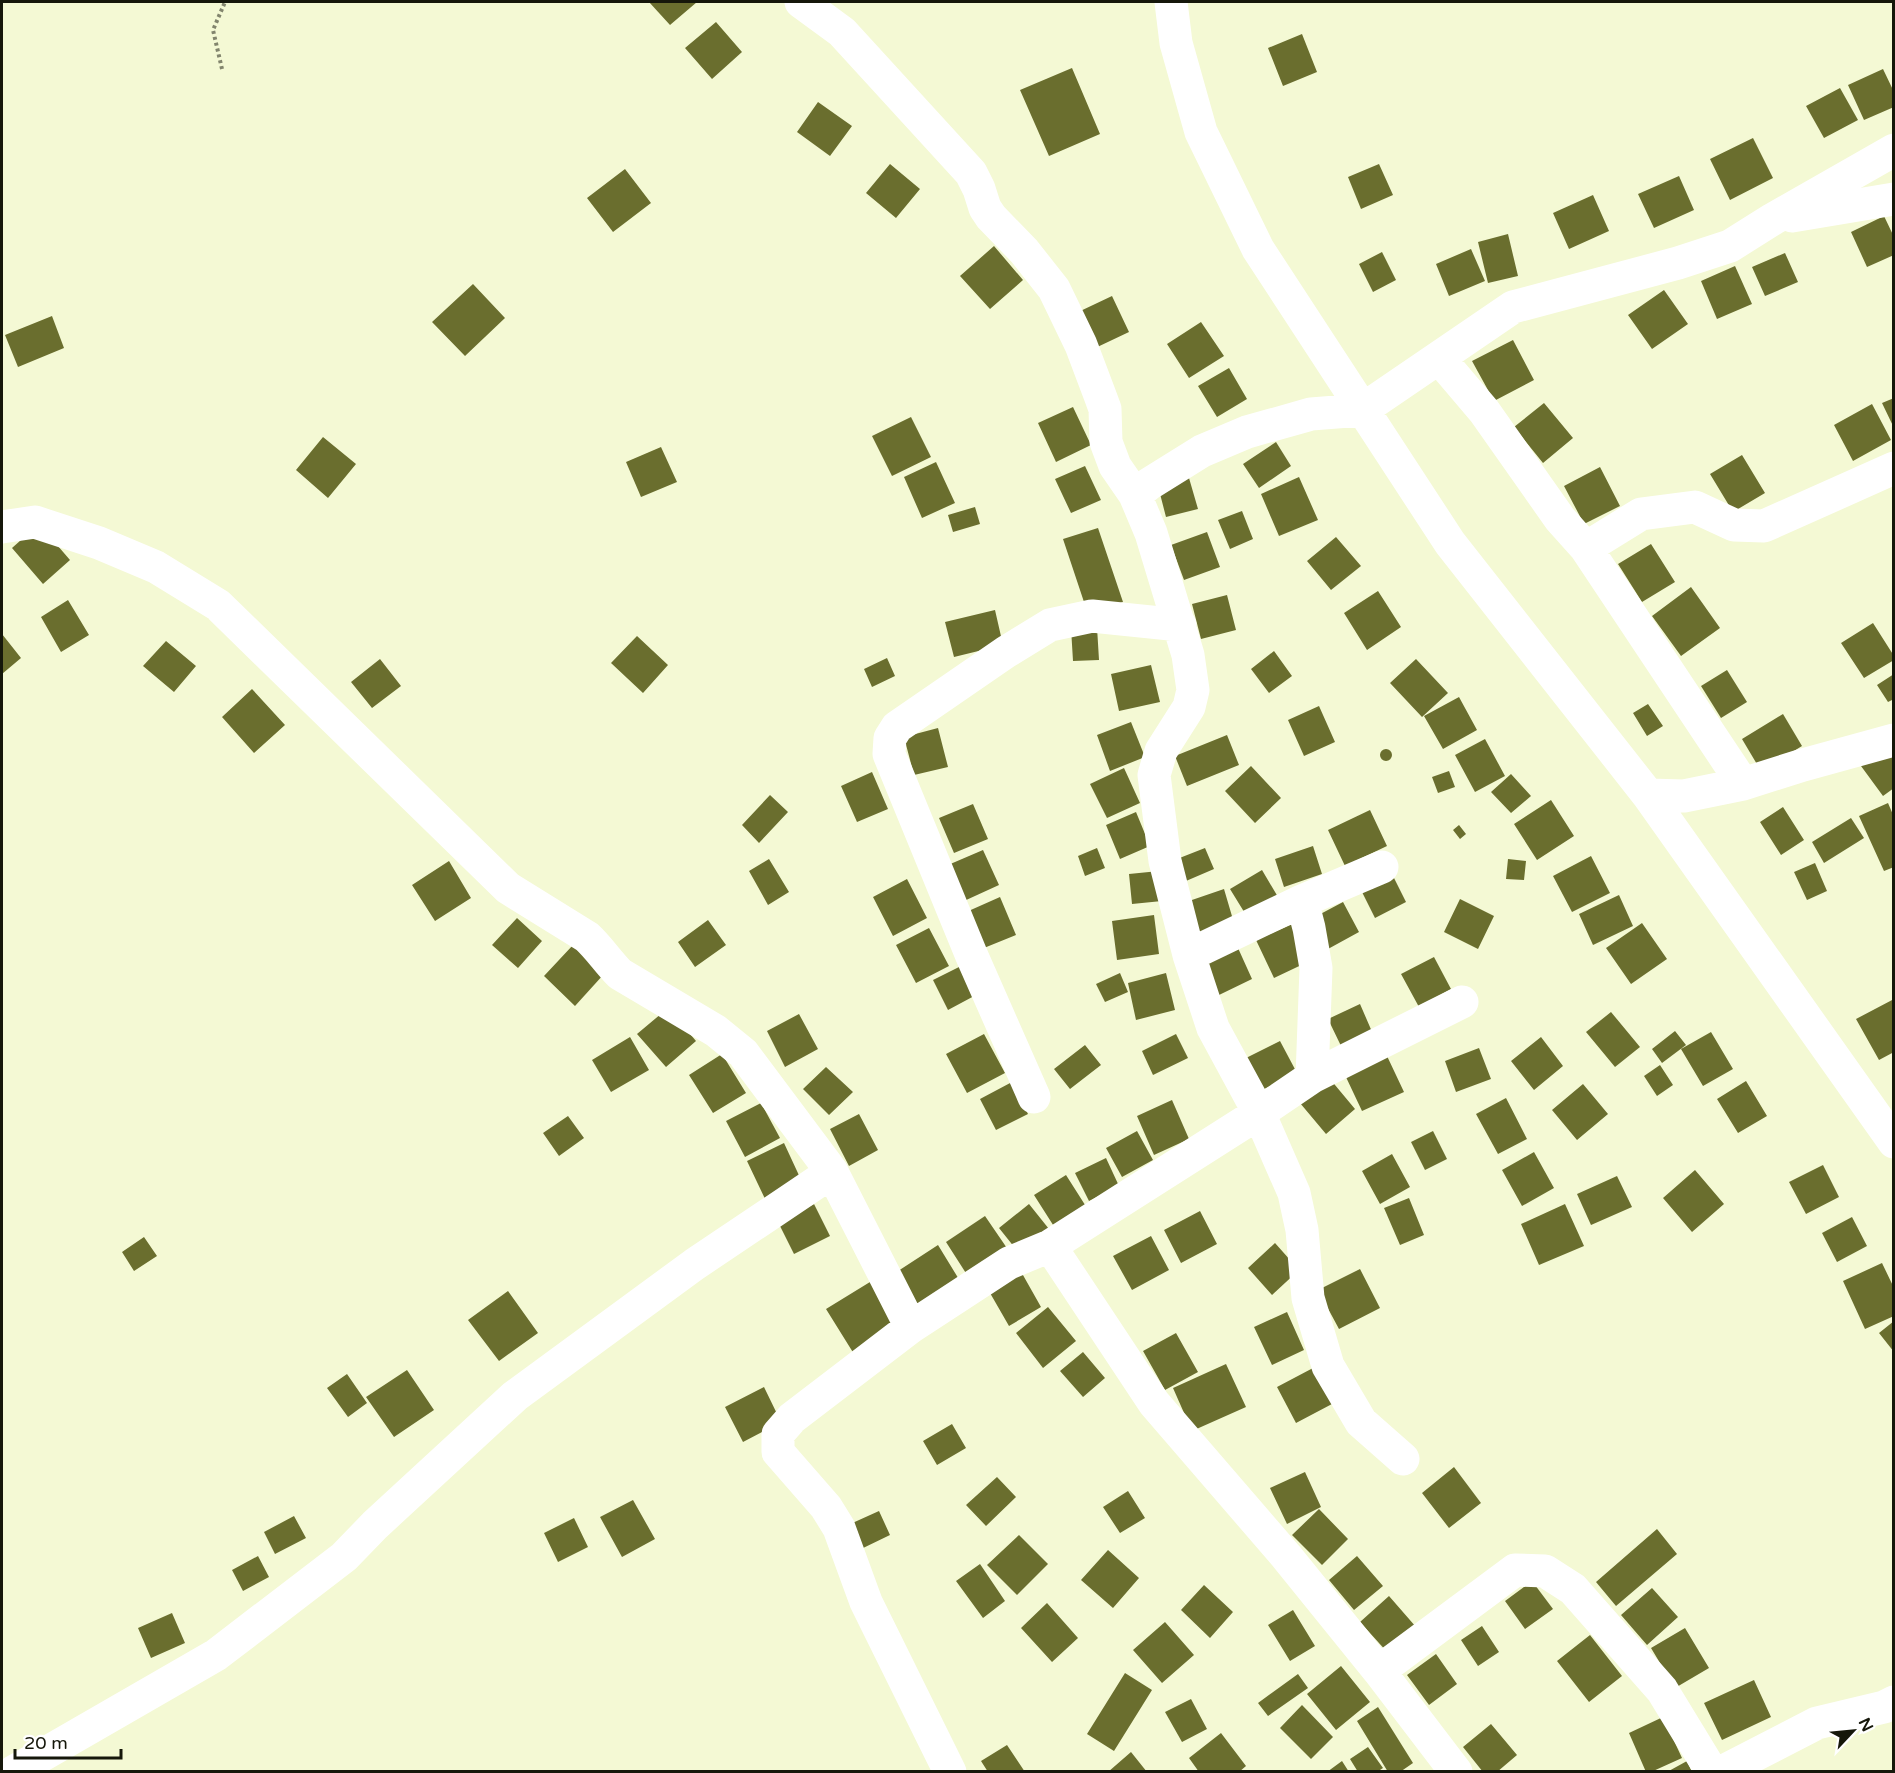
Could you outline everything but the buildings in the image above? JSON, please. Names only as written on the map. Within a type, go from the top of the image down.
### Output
[{"type":"street","points":[[801,2],[842,32],[971,173],[985,208],[1054,289],[1081,345],[1105,409],[1106,442],[1115,466],[1135,495],[1150,533],[1188,655],[1193,690],[1189,707],[1161,751],[1154,775],[1165,861],[1189,955],[1213,1028],[1258,1113],[1294,1193],[1302,1230],[1308,1298],[1328,1366],[1361,1422],[1403,1459]]},
{"type":"street","points":[[1171,2],[1176,43],[1201,132],[1258,249],[1450,543],[1648,795],[1893,1142]]},
{"type":"street","points":[[1135,495],[1202,451],[1247,432],[1311,414],[1362,410],[1513,307],[1677,263],[1730,246],[1893,150]]},
{"type":"street","points":[[1773,219],[1893,199]]},
{"type":"street","points":[[1439,358],[1484,411],[1560,519],[1586,548],[1743,784]]},
{"type":"street","points":[[1586,548],[1641,514],[1695,507],[1734,525],[1764,526],[1893,468]]},
{"type":"street","points":[[2,527],[36,522],[99,543],[156,567],[218,605],[508,888],[587,937],[620,974],[716,1031],[743,1053],[832,1172],[911,1327]]},
{"type":"street","points":[[1034,1097],[971,954],[889,754],[890,738],[897,727],[1006,652],[1050,625],[1092,616],[1180,625]]},
{"type":"street","points":[[1648,795],[1684,796],[1743,784],[1893,740]]},
{"type":"street","points":[[1189,955],[1302,901],[1382,867]]},
{"type":"street","points":[[1302,901],[1316,968],[1312,1077]]},
{"type":"street","points":[[950,1772],[866,1602],[839,1528],[826,1507],[778,1452],[778,1434],[792,1418],[911,1327],[1009,1263],[1050,1246],[1312,1077],[1462,1002]]},
{"type":"street","points":[[13,1772],[216,1655],[345,1557],[375,1525],[515,1396],[695,1264],[832,1172]]},
{"type":"street","points":[[1050,1246],[1154,1403],[1286,1556],[1379,1671],[1456,1772]]},
{"type":"street","points":[[1379,1671],[1515,1570],[1545,1571],[1573,1589],[1662,1690],[1712,1772]]},
{"type":"street","points":[[1722,1772],[1817,1723],[1884,1707],[1893,1702]]},
{"type":"path","points":[[222,69],[213,30],[225,2]]}]
